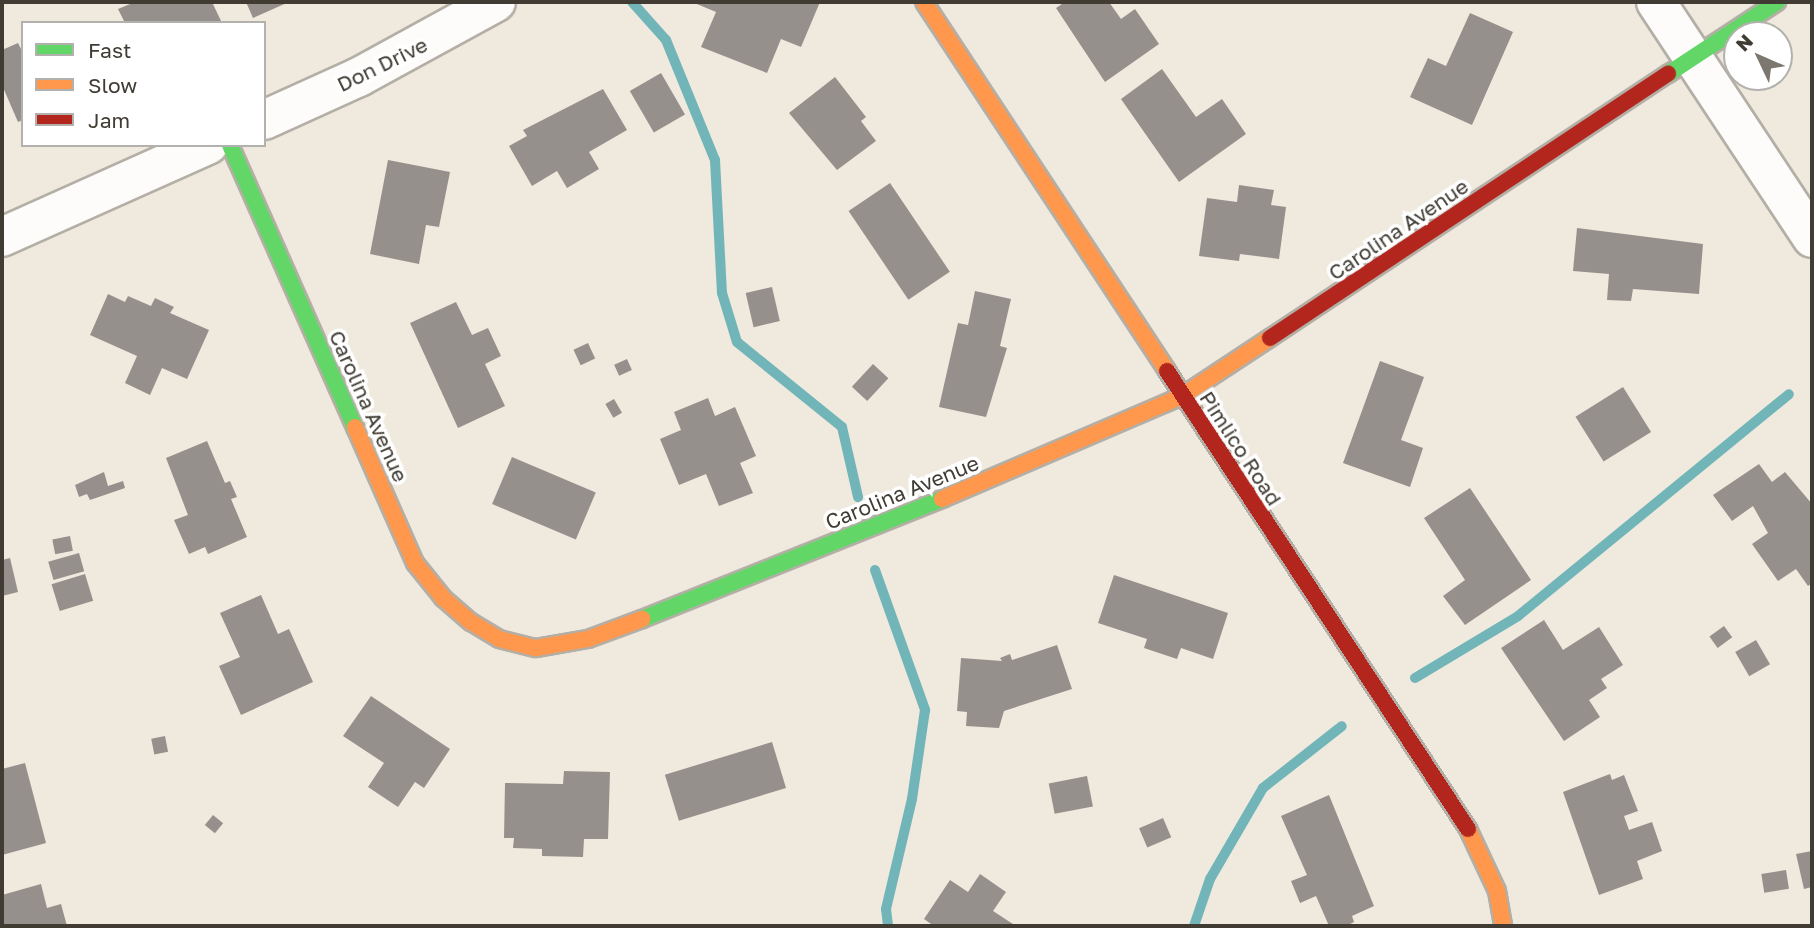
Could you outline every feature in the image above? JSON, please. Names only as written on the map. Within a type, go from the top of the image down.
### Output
[{"type":"street","name":"Don Drive","points":[[266,119],[359,77],[496,2]]},
{"type":"street","name":"Pimlico Road","points":[[924,2],[1474,838],[1497,891],[1503,926]]},
{"type":"street","points":[[1656,2],[1812,238]]},
{"type":"street","name":"Carolina Avenue","points":[[231,147],[415,563],[443,598],[499,639],[536,648],[588,639],[1042,458],[1182,396],[1777,2]]},
{"type":"street","points":[[2,237],[204,147]]},
{"type":"building","points":[[135,2],[212,2],[221,21],[124,21],[118,9]]},
{"type":"building","points":[[246,2],[289,2],[253,18]]},
{"type":"building","points":[[692,2],[820,2],[801,47],[781,39],[767,73],[701,47],[716,12]]},
{"type":"building","points":[[1065,2],[1109,2],[1121,19],[1135,9],[1159,44],[1105,82],[1056,8]]},
{"type":"building","points":[[1470,13],[1513,32],[1472,125],[1410,97],[1428,58],[1446,66]]},
{"type":"building","points":[[18,43],[21,49],[21,121],[18,122],[2,85],[2,50]]},
{"type":"building","points":[[1162,69],[1196,117],[1222,99],[1246,134],[1179,182],[1121,99]]},
{"type":"building","points":[[661,73],[685,115],[654,133],[630,91]]},
{"type":"building","points":[[835,77],[866,117],[861,121],[876,141],[837,170],[789,113]]},
{"type":"building","points":[[603,89],[627,130],[589,152],[599,169],[567,188],[557,171],[532,186],[509,146],[527,136],[523,130]]},
{"type":"building","points":[[388,160],[450,172],[439,227],[426,225],[419,264],[370,254]]},
{"type":"building","points":[[890,183],[950,272],[908,300],[849,211]]},
{"type":"building","points":[[1239,185],[1274,190],[1271,205],[1286,207],[1279,259],[1240,254],[1239,261],[1199,256],[1207,198],[1237,202]]},
{"type":"building","points":[[1577,228],[1703,244],[1699,294],[1633,289],[1631,301],[1607,300],[1609,274],[1573,271]]},
{"type":"building","points":[[772,287],[780,321],[754,327],[746,293]]},
{"type":"building","points":[[975,291],[1011,299],[1000,346],[1007,348],[986,417],[939,407],[958,323],[968,325]]},
{"type":"building","points":[[108,294],[125,302],[128,296],[151,306],[155,298],[174,307],[170,313],[209,330],[187,379],[162,368],[150,395],[125,383],[137,356],[90,335]]},
{"type":"building","points":[[456,302],[472,335],[488,328],[501,356],[485,364],[505,406],[458,428],[410,323]]},
{"type":"building","points":[[588,343],[595,358],[581,365],[573,350]]},
{"type":"building","points":[[627,359],[632,370],[619,376],[614,365]]},
{"type":"building","points":[[1380,361],[1424,377],[1401,440],[1423,448],[1410,487],[1343,463]]},
{"type":"building","points":[[873,364],[888,378],[867,401],[852,387]]},
{"type":"building","points":[[1623,387],[1651,432],[1604,462],[1576,417]]},
{"type":"building","points":[[708,398],[715,416],[735,407],[756,456],[740,463],[753,493],[719,506],[706,474],[679,485],[660,439],[681,430],[674,412]]},
{"type":"building","points":[[614,399],[622,413],[613,418],[605,404]]},
{"type":"building","points":[[207,441],[225,483],[230,481],[237,497],[231,499],[247,537],[208,554],[205,547],[189,554],[174,520],[188,515],[166,458]]},
{"type":"building","points":[[512,457],[596,493],[576,540],[492,504]]},
{"type":"building","points":[[1759,464],[1772,482],[1785,472],[1812,504],[1812,583],[1808,586],[1796,569],[1778,581],[1752,544],[1768,533],[1753,506],[1732,521],[1713,495]]},
{"type":"building","points":[[104,472],[108,486],[123,481],[125,488],[90,500],[87,494],[79,497],[75,485]]},
{"type":"building","points":[[1470,488],[1531,580],[1465,625],[1443,596],[1465,580],[1424,518]]},
{"type":"building","points":[[70,536],[73,551],[55,554],[52,539]]},
{"type":"building","points":[[79,553],[84,571],[53,580],[48,562]]},
{"type":"building","points":[[10,558],[18,592],[2,596],[2,560]]},
{"type":"building","points":[[85,574],[93,601],[60,611],[52,584]]},
{"type":"building","points":[[1114,575],[1228,613],[1213,659],[1181,648],[1177,659],[1144,648],[1147,639],[1098,623]]},
{"type":"building","points":[[261,595],[278,634],[289,629],[313,682],[241,715],[219,666],[240,657],[220,613]]},
{"type":"building","points":[[1544,620],[1563,650],[1599,627],[1623,665],[1601,679],[1607,688],[1589,700],[1600,717],[1564,741],[1501,648]]},
{"type":"building","points":[[1724,626],[1732,637],[1718,648],[1709,637]]},
{"type":"building","points":[[1756,640],[1770,664],[1749,676],[1735,652]]},
{"type":"building","points":[[1057,645],[1072,689],[1004,711],[999,728],[966,726],[967,712],[957,711],[961,658],[1002,661],[1000,658],[1010,654],[1012,660]]},
{"type":"building","points":[[371,696],[450,749],[424,788],[415,782],[398,807],[368,787],[384,763],[343,736]]},
{"type":"building","points":[[165,736],[168,752],[154,754],[151,739]]},
{"type":"building","points":[[772,742],[786,788],[679,821],[665,775]]},
{"type":"building","points":[[25,763],[46,843],[2,855],[2,769]]},
{"type":"building","points":[[564,771],[610,772],[608,839],[584,839],[583,857],[542,856],[542,849],[513,848],[514,838],[504,838],[505,783],[563,784]]},
{"type":"building","points":[[1610,774],[1612,780],[1624,775],[1638,811],[1624,816],[1629,830],[1652,822],[1662,851],[1637,861],[1643,879],[1599,895],[1563,792]]},
{"type":"building","points":[[1087,776],[1093,806],[1055,814],[1049,783]]},
{"type":"building","points":[[1329,795],[1374,906],[1352,916],[1354,922],[1346,926],[1329,926],[1316,896],[1300,903],[1291,881],[1307,875],[1281,816]]},
{"type":"building","points":[[213,815],[223,823],[215,833],[205,825]]},
{"type":"building","points":[[1163,818],[1171,837],[1147,847],[1139,828]]},
{"type":"building","points":[[1812,851],[1812,887],[1804,889],[1796,854]]},
{"type":"building","points":[[1786,870],[1789,889],[1764,893],[1761,874]]},
{"type":"building","points":[[980,874],[1006,892],[993,911],[1016,926],[934,926],[924,919],[950,880],[968,892]]},
{"type":"building","points":[[41,884],[47,908],[61,904],[67,926],[2,926],[2,895]]},
{"type":"waterway","points":[[632,2],[666,40],[715,160],[722,293],[737,342],[842,427],[858,497]]},
{"type":"waterway","points":[[1415,678],[1518,616],[1789,394]]},
{"type":"waterway","points":[[875,570],[925,710],[912,799],[886,909],[888,926]]},
{"type":"waterway","points":[[1194,926],[1210,879],[1263,788],[1342,726]]},
{"type":"traffic: fast","points":[[1668,74],[1777,2]]},
{"type":"traffic: fast","points":[[231,147],[355,427]]},
{"type":"traffic: fast","points":[[642,619],[942,499]]},
{"type":"traffic: slow","points":[[924,2],[1167,371]]},
{"type":"traffic: slow","points":[[942,499],[1182,396],[1270,338]]},
{"type":"traffic: slow","points":[[355,427],[415,563],[443,598],[471,622],[499,639],[536,648],[588,639],[642,619]]},
{"type":"traffic: slow","points":[[1468,829],[1497,891],[1503,926]]},
{"type":"traffic: jam","points":[[1270,338],[1668,74]]},
{"type":"traffic: jam","points":[[1167,371],[1468,829]]}]
